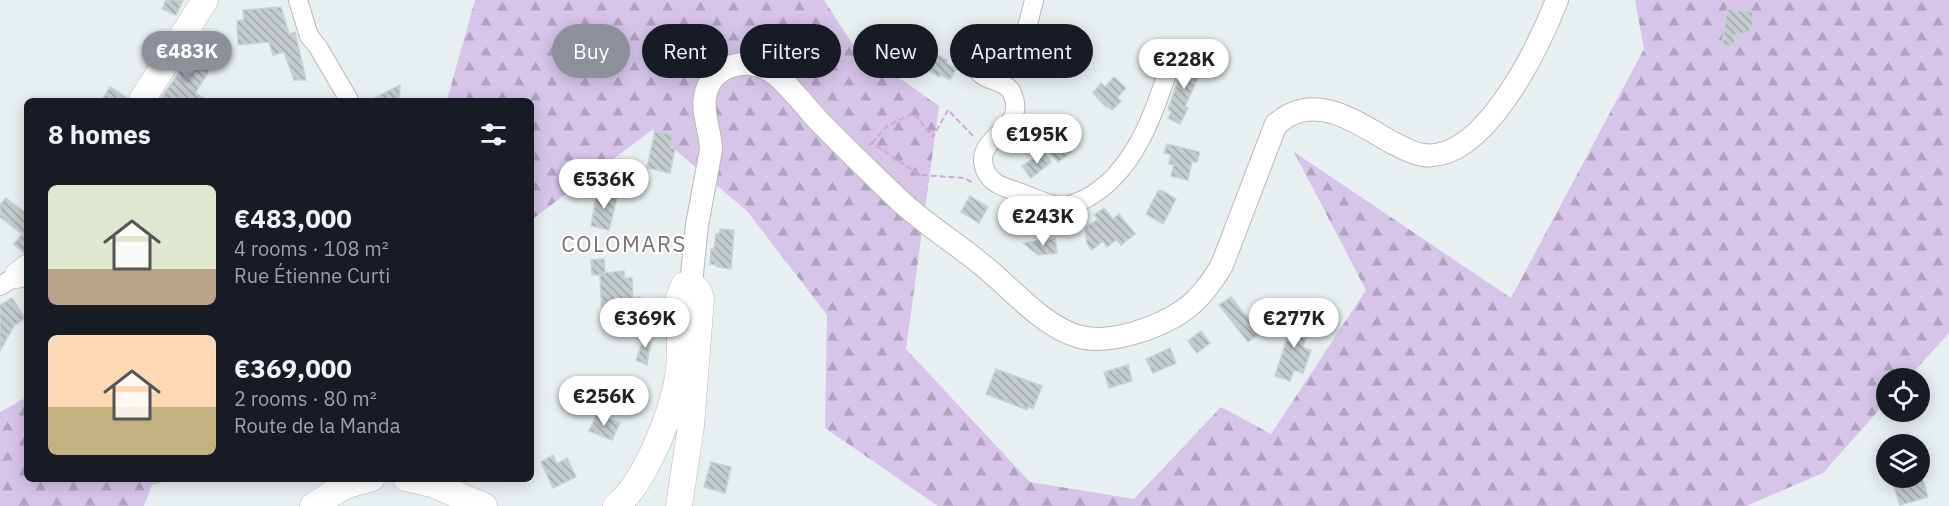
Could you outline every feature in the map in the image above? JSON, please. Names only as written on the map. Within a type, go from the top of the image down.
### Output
[{"type":"main road","points":[[143,98],[205,0]]},
{"type":"main road","points":[[616,506],[633,489],[672,404],[678,377],[679,298],[684,285],[691,284],[699,292],[700,299],[692,426],[679,506]]},
{"type":"main road","points":[[313,506],[344,486],[358,482]]},
{"type":"main road","points":[[423,482],[484,506]]},
{"type":"street","points":[[298,0],[309,36],[348,98]]},
{"type":"street","points":[[1034,0],[1019,46],[1009,57],[1000,62],[980,63],[976,68],[982,75],[1007,86],[1014,100],[1015,112],[1011,124],[990,141],[984,157],[984,166],[996,184],[1061,206],[1074,204],[1095,194],[1116,177],[1129,157],[1148,123],[1173,55]]},
{"type":"street","points":[[691,284],[697,225],[711,150],[705,96],[712,80],[723,69],[738,63],[756,64],[773,72],[898,199],[1054,325],[1086,339],[1116,337],[1142,330],[1185,310],[1210,285],[1222,265],[1276,124],[1292,114],[1306,110],[1326,109],[1407,150],[1424,155],[1440,153],[1457,147],[1470,140],[1509,92],[1544,33],[1557,0]]},
{"type":"path","points":[[870,170],[861,151],[872,143],[887,126],[914,113],[933,136],[948,110],[977,140],[990,141]]},
{"type":"path","points":[[872,143],[920,176],[964,178],[981,188]]},
{"type":"green space","points":[[475,0],[824,0],[840,24],[740,24],[740,78],[841,78],[841,26],[853,44],[853,78],[899,78],[939,106],[906,349],[1030,482],[1134,499],[1221,407],[1271,434],[1366,290],[1294,152],[1511,298],[1644,49],[1635,0],[1949,0],[1949,333],[1917,368],[1876,368],[1876,413],[1823,473],[1746,506],[938,506],[825,428],[827,315],[747,211],[652,130],[534,218],[534,98],[448,98]]},
{"type":"green space","points":[[24,399],[24,482],[163,482],[152,485],[144,506],[0,506],[0,412]]},
{"type":"building","points":[[166,0],[183,0],[176,15],[162,9]]},
{"type":"building","points":[[281,7],[289,34],[295,32],[306,80],[294,80],[284,52],[273,55],[269,42],[238,45],[237,21],[244,20],[243,10]]},
{"type":"building","points":[[1727,9],[1753,12],[1749,34],[1735,35],[1734,47],[1722,45]]},
{"type":"building","points":[[191,55],[205,64],[203,67],[209,71],[195,93],[204,98],[161,98]]},
{"type":"building","points":[[938,55],[947,60],[951,78],[950,80],[940,75],[939,77]]},
{"type":"building","points":[[1185,58],[1203,67],[1185,106],[1188,108],[1180,124],[1168,118],[1172,112],[1168,110]]},
{"type":"building","points":[[1114,77],[1126,88],[1117,98],[1121,101],[1112,110],[1108,106],[1107,108],[1093,93],[1101,83],[1105,87]]},
{"type":"building","points":[[400,85],[399,98],[375,98]]},
{"type":"building","points":[[110,87],[127,98],[103,98]]},
{"type":"building","points":[[655,131],[673,135],[670,148],[675,149],[670,173],[647,168]]},
{"type":"building","points":[[1062,141],[1071,152],[1058,162],[1049,152]]},
{"type":"building","points":[[1167,144],[1200,152],[1197,162],[1192,161],[1188,180],[1171,176],[1174,165],[1169,164],[1171,155],[1164,153]]},
{"type":"building","points":[[1044,152],[1051,162],[1031,178],[1022,166]]},
{"type":"building","points":[[597,190],[618,194],[609,230],[591,226]]},
{"type":"building","points":[[1158,191],[1163,191],[1176,199],[1163,224],[1146,214]]},
{"type":"building","points":[[970,196],[988,207],[979,223],[961,212]]},
{"type":"building","points":[[6,198],[24,212],[24,253],[14,244],[22,234],[0,217],[0,205]]},
{"type":"building","points":[[1104,208],[1113,219],[1119,214],[1135,234],[1121,245],[1116,240],[1107,247],[1103,241],[1092,250],[1087,244],[1085,228],[1098,219],[1094,215]]},
{"type":"building","points":[[720,229],[734,230],[731,269],[710,264],[711,249],[714,249],[716,234],[719,234]]},
{"type":"building","points":[[1055,238],[1057,253],[1038,255],[1023,243]]},
{"type":"building","points":[[604,259],[605,273],[624,271],[624,278],[632,278],[633,298],[640,297],[641,309],[615,311],[619,318],[602,314],[600,275],[592,275],[591,260]]},
{"type":"building","points":[[1231,297],[1260,333],[1248,342],[1219,305]]},
{"type":"building","points":[[12,298],[24,319],[14,326],[0,351],[0,305]]},
{"type":"building","points":[[1291,315],[1311,323],[1303,347],[1311,350],[1303,373],[1294,370],[1290,381],[1275,376],[1290,329],[1287,327]]},
{"type":"building","points":[[648,329],[652,330],[647,365],[636,360]]},
{"type":"building","points":[[1201,331],[1210,343],[1197,353],[1188,341]]},
{"type":"building","points":[[1170,348],[1176,363],[1153,373],[1146,359]]},
{"type":"building","points":[[1128,365],[1132,381],[1109,388],[1104,372]]},
{"type":"building","points":[[996,369],[1042,386],[1033,409],[1028,407],[1027,410],[986,394]]},
{"type":"building","points":[[597,414],[620,423],[612,440],[589,431]]},
{"type":"building","points":[[553,455],[557,464],[567,458],[576,477],[553,488],[541,462]]},
{"type":"building","points":[[711,462],[731,467],[725,493],[704,487]]},
{"type":"building","points":[[1894,488],[1925,488],[1928,497],[1900,505]]},
{"type":"district","name":"COLOMARS","points":[[624,243]]}]
